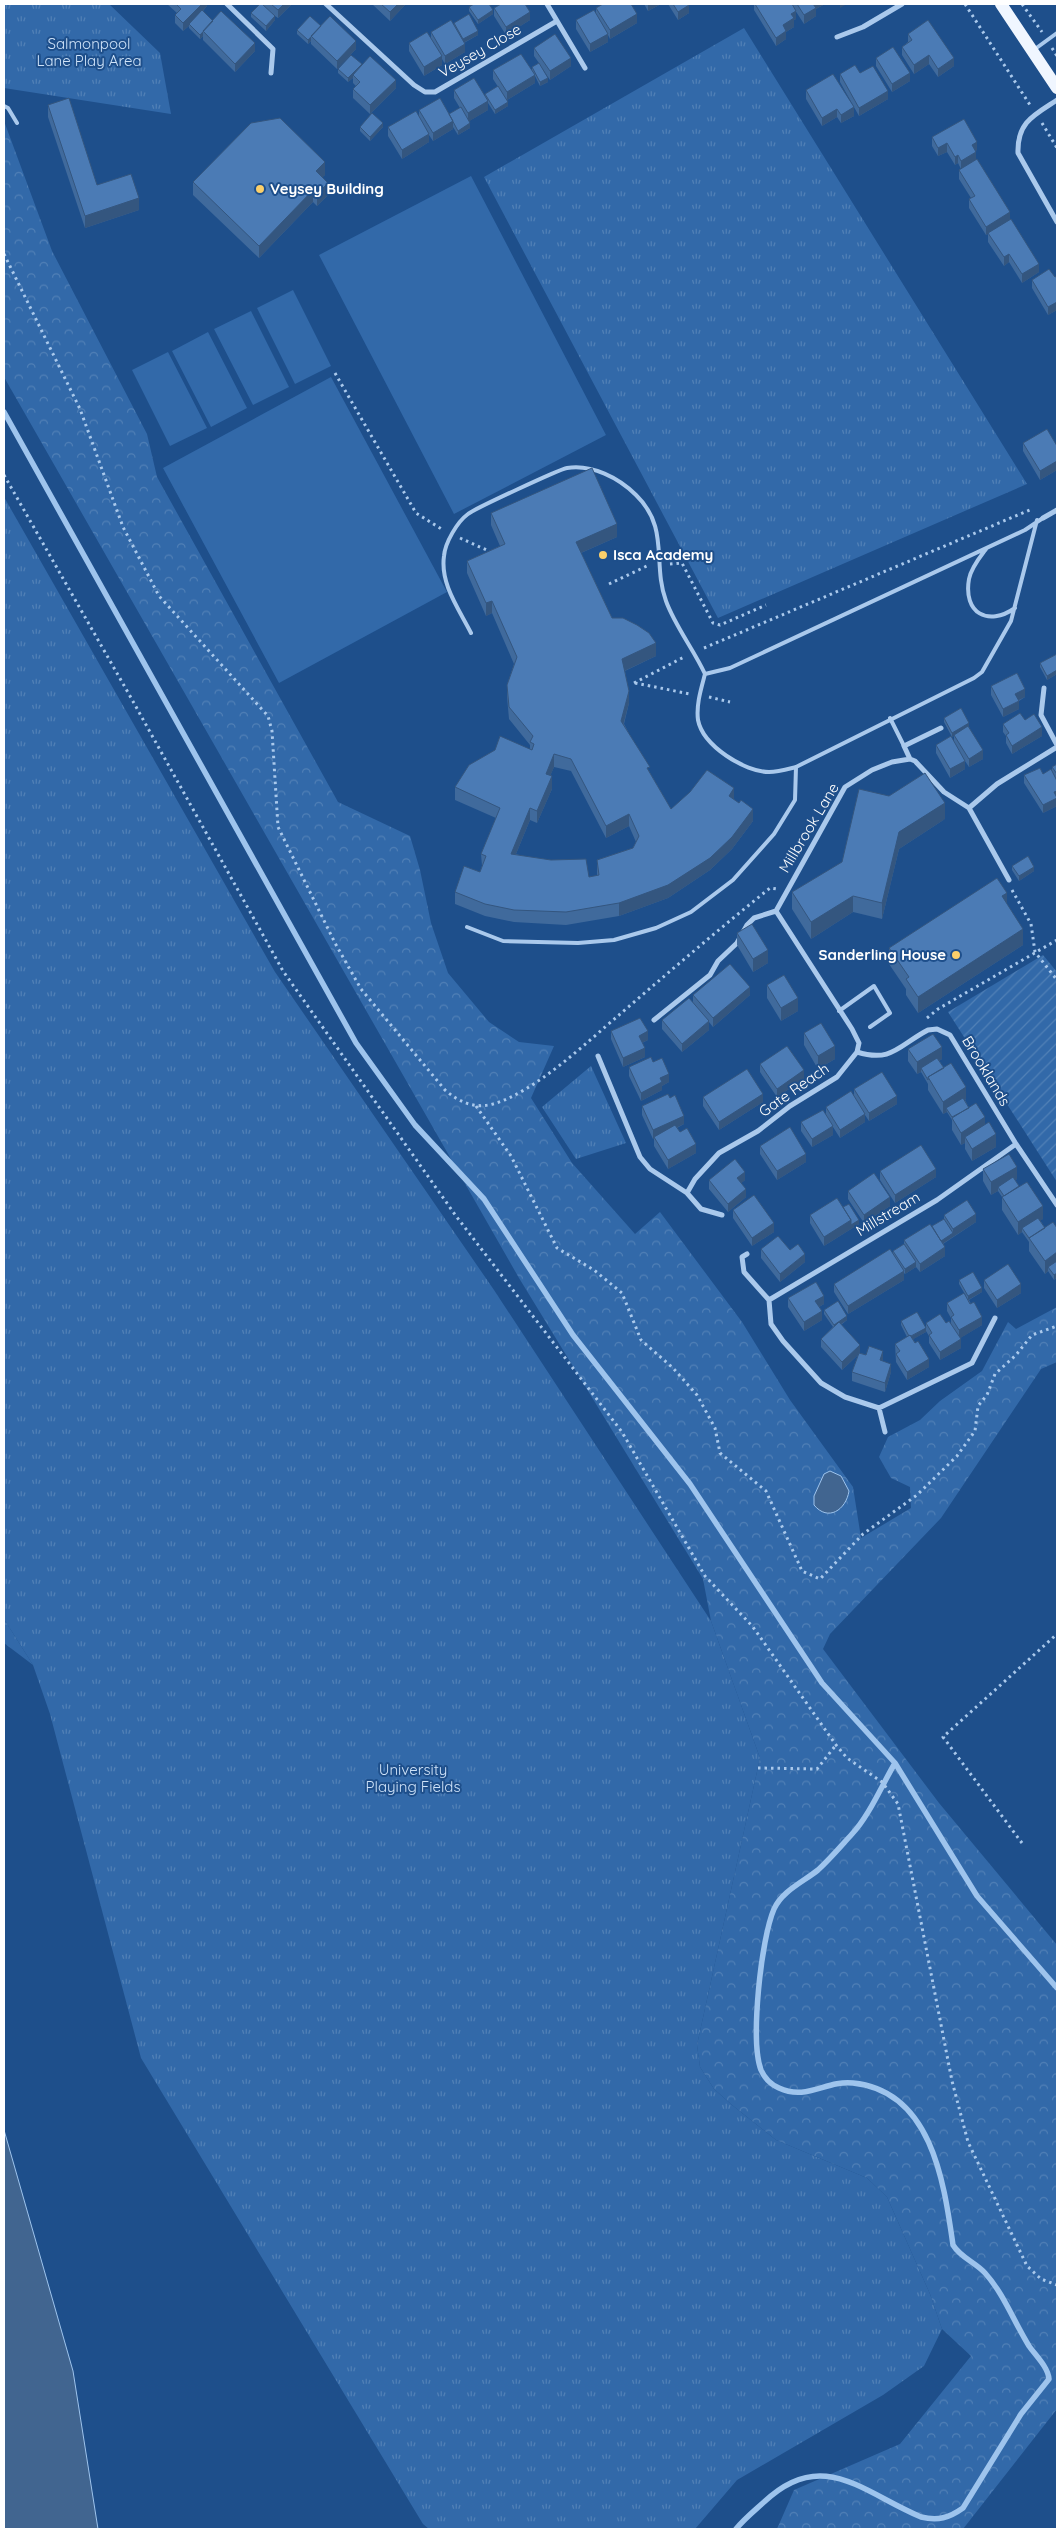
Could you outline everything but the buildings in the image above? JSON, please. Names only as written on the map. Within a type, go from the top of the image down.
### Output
[{"type":"main road","points":[[1001,4],[1057,88]]},
{"type":"street","points":[[228,4],[273,49],[271,73]]},
{"type":"street","name":"Veysey Close","points":[[326,4],[414,85],[426,92],[435,92],[557,21]]},
{"type":"street","points":[[547,4],[585,68]]},
{"type":"street","points":[[837,37],[864,27],[902,4]]},
{"type":"street","points":[[1057,100],[1036,114],[1020,129],[1017,140],[1018,153],[1057,222]]},
{"type":"street","points":[[1043,518],[1057,510]]},
{"type":"street","points":[[969,808],[996,784],[1057,746],[1041,715],[1044,688]]},
{"type":"street","points":[[941,728],[904,746],[910,759],[915,761],[944,792],[969,808],[1009,880]]},
{"type":"street","name":"Millbrook Lane","points":[[788,889],[845,787],[872,770],[892,762],[910,759]]},
{"type":"street","points":[[654,1020],[710,975],[718,960],[737,943],[747,925],[754,918],[776,911],[788,889]]},
{"type":"street","points":[[776,911],[859,1043],[858,1052]]},
{"type":"street","name":"Brooklands","points":[[858,1052],[873,1057],[885,1056],[918,1035],[937,1029],[950,1035],[1016,1144],[1057,1205]]},
{"type":"street","name":"Gate Reach","points":[[687,1193],[695,1179],[719,1153],[758,1131],[790,1106],[837,1076],[858,1052]]},
{"type":"street","points":[[598,1056],[640,1157],[650,1169],[687,1193],[702,1209],[722,1215]]},
{"type":"street","name":"Millstream","points":[[769,1300],[937,1200],[1016,1144]]},
{"type":"street","points":[[747,1254],[742,1257],[744,1272],[769,1300],[771,1324],[783,1341],[820,1383],[846,1397],[879,1408],[972,1363],[995,1318]]},
{"type":"street","points":[[879,1408],[884,1432]]},
{"type":"lane","points":[[1032,50],[1057,32]]},
{"type":"lane","points":[[4,106],[8,108],[17,123]]},
{"type":"lane","points":[[471,633],[446,585],[444,555],[452,534],[468,514],[567,468],[588,468],[613,477],[637,495],[652,518],[659,537],[659,565],[666,601],[706,674],[699,695],[698,721],[705,735],[716,747],[739,765],[769,772],[796,767],[982,672],[1003,638],[1016,608],[1037,520]]},
{"type":"lane","points":[[706,674],[730,668],[1025,530],[1037,520],[1043,518]]},
{"type":"lane","points":[[987,547],[969,578],[970,598],[976,611],[983,616],[998,618],[1016,608]]},
{"type":"lane","points":[[890,718],[904,746]]},
{"type":"lane","points":[[467,927],[503,941],[578,943],[614,940],[656,928],[691,912],[733,880],[774,834],[794,800],[796,767]]},
{"type":"lane","points":[[840,1011],[874,986],[890,1013],[870,1027]]},
{"type":"path","points":[[965,4],[1057,148]]},
{"type":"path","points":[[4,254],[80,409],[123,526],[159,596],[268,716],[272,731],[278,827],[335,943],[361,989],[444,1090],[458,1100],[476,1106],[506,1099],[585,1047],[717,930],[770,888],[788,889]]},
{"type":"path","points":[[335,373],[416,513],[452,534],[497,555]]},
{"type":"path","points":[[4,475],[126,687],[283,971],[456,1216],[622,1432],[705,1576],[753,1627],[847,1758],[882,1782],[898,1804],[952,2081],[968,2142],[1027,2266],[1041,2279],[1057,2285]]},
{"type":"path","points":[[730,702],[634,683],[694,652],[1036,507],[1051,513]]},
{"type":"path","points":[[609,584],[649,565],[682,563],[714,623],[720,625],[766,604]]},
{"type":"path","points":[[1009,880],[1010,887],[1031,924],[1035,952],[1057,980]]},
{"type":"path","points":[[918,1035],[915,1027],[938,1008],[1057,940]]},
{"type":"path","points":[[476,1106],[511,1156],[557,1248],[594,1270],[622,1293],[642,1340],[673,1368],[698,1395],[715,1428],[720,1454],[766,1491],[802,1571],[811,1577],[820,1579],[834,1566],[843,1552],[863,1534],[917,1495],[957,1456],[975,1431],[978,1406],[987,1395],[995,1374],[1016,1355],[1032,1335],[1057,1326]]},
{"type":"path","points":[[1022,1843],[943,1737],[1057,1634]]},
{"type":"path","points":[[758,1768],[818,1769],[836,1745]]},
{"type":"green space","name":"Salmonpool Lane Play Area","points":[[4,4],[109,4],[160,53],[171,114],[4,88]]},
{"type":"green space","points":[[744,28],[1027,484],[718,618],[484,177]]},
{"type":"green space","points":[[4,121],[52,251],[147,434],[157,477],[338,802],[410,836],[420,870],[431,923],[448,973],[489,1022],[519,1042],[554,1046],[531,1098],[572,1163],[635,1234],[660,1212],[742,1322],[790,1400],[853,1487],[861,1538],[911,1508],[910,1487],[891,1478],[879,1457],[888,1437],[920,1420],[940,1401],[982,1371],[1008,1322],[1016,1329],[1057,1307],[1057,1362],[1041,1369],[941,1518],[830,1634],[823,1649],[939,1803],[1057,1945],[1057,2409],[963,2529],[777,2529],[794,2490],[900,2444],[971,2356],[942,2329],[930,2294],[887,2197],[867,2178],[776,2140],[714,2089],[700,2067],[697,2045],[760,1758],[711,1621],[703,1579],[519,1278],[4,377]]},
{"type":"green space","points":[[471,176],[606,435],[454,514],[319,255]]},
{"type":"green space","points":[[293,290],[331,366],[295,384],[257,308]]},
{"type":"green space","points":[[251,311],[289,387],[253,405],[214,329]]},
{"type":"green space","points":[[208,332],[247,408],[211,427],[172,351]]},
{"type":"green space","points":[[168,352],[207,428],[170,446],[132,370]]},
{"type":"green space","points":[[331,377],[447,592],[279,683],[163,468]]},
{"type":"green space","name":"University Playing Fields","points":[[4,497],[275,972],[494,1290],[711,1621],[760,1758],[697,2045],[700,2067],[714,2089],[776,2140],[867,2178],[887,2197],[930,2294],[942,2329],[924,2366],[883,2395],[737,2480],[695,2529],[429,2529],[423,2524],[141,2058],[50,1714],[33,1665],[4,1619]]},
{"type":"green space","points":[[1043,955],[1057,972],[1057,1182],[948,1012]]},
{"type":"green space","points":[[591,1066],[626,1143],[576,1159],[542,1107]]},
{"type":"green space","points":[[4,1619],[33,1665],[4,1643]]},
{"type":"shaded area","points":[[830,1471],[841,1476],[849,1491],[844,1504],[836,1512],[825,1513],[814,1505],[814,1496],[824,1474]]},
{"type":"shaded area","points":[[4,2130],[73,2371],[98,2529],[4,2529]]},
{"type":"waterway","points":[[4,412],[356,1043],[415,1125],[484,1199],[573,1335],[690,1484],[822,1683],[895,1763],[977,1896],[1057,1988]]},
{"type":"waterway","points":[[736,2529],[764,2502],[785,2486],[805,2478],[824,2476],[861,2487],[921,2517],[938,2519],[953,2514],[963,2508],[1021,2414],[1049,2379],[1044,2366],[1029,2346],[992,2281],[953,2245],[945,2195],[929,2144],[917,2121],[901,2103],[880,2090],[853,2083],[834,2084],[808,2091],[789,2091],[770,2083],[761,2070],[757,2037],[758,1990],[765,1943],[774,1909],[787,1892],[818,1870],[858,1827],[895,1763]]},
{"type":"place","name":"Veysey Building","points":[[260,189]]},
{"type":"place","name":"Isca Academy","points":[[603,555]]},
{"type":"place","name":"Sanderling House","points":[[956,955]]}]
